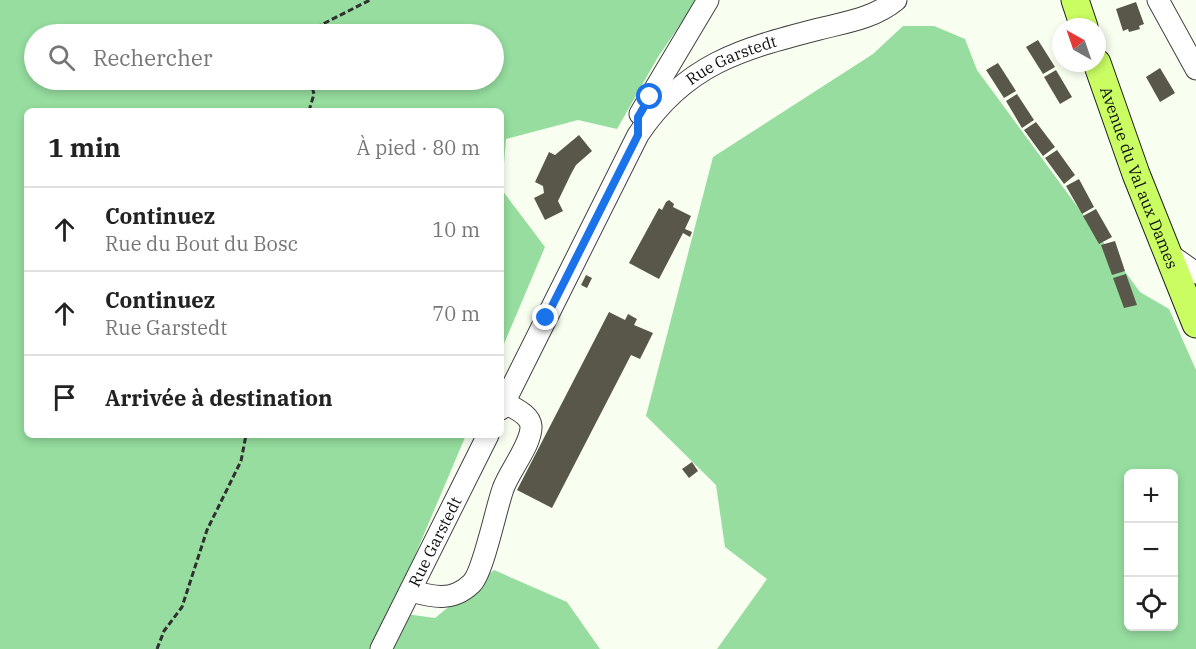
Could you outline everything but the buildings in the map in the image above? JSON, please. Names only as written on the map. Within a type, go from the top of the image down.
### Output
[{"type":"main road","points":[[1075,0],[1081,18]]},
{"type":"main road","name":"Avenue du Val aux Dames","points":[[1100,72],[1136,174],[1196,324]]},
{"type":"street","points":[[638,135],[638,117],[708,0]]},
{"type":"street","name":"Rue Garstedt","points":[[504,403],[638,135],[668,96],[708,67],[728,56],[778,39],[862,19],[878,13],[896,0]]},
{"type":"street","points":[[1158,0],[1196,69]]},
{"type":"street","points":[[1166,252],[1196,273]]},
{"type":"street","points":[[411,591],[438,598],[455,595],[473,583],[504,486],[529,436],[531,425],[528,417],[504,405]]},
{"type":"street","name":"Rue Garstedt","points":[[381,649],[487,438]]},
{"type":"path","points":[[323,24],[370,0]]},
{"type":"path","points":[[310,108],[313,90]]},
{"type":"path","points":[[157,649],[164,632],[182,607],[207,530],[241,461],[245,438]]},
{"type":"green space","points":[[0,0],[697,0],[658,57],[617,129],[578,120],[506,139],[504,164],[504,108],[24,108],[24,438],[465,438],[391,612],[435,618],[494,570],[567,602],[600,649],[0,649]]},
{"type":"green space","points":[[903,26],[934,26],[965,39],[977,70],[1140,292],[1169,309],[1196,370],[1196,649],[717,649],[767,579],[725,547],[716,485],[646,416],[713,157],[873,54]]},
{"type":"green space","points":[[504,193],[545,247],[504,344]]},
{"type":"route","points":[[546,318],[638,135],[638,117],[650,97]]}]
